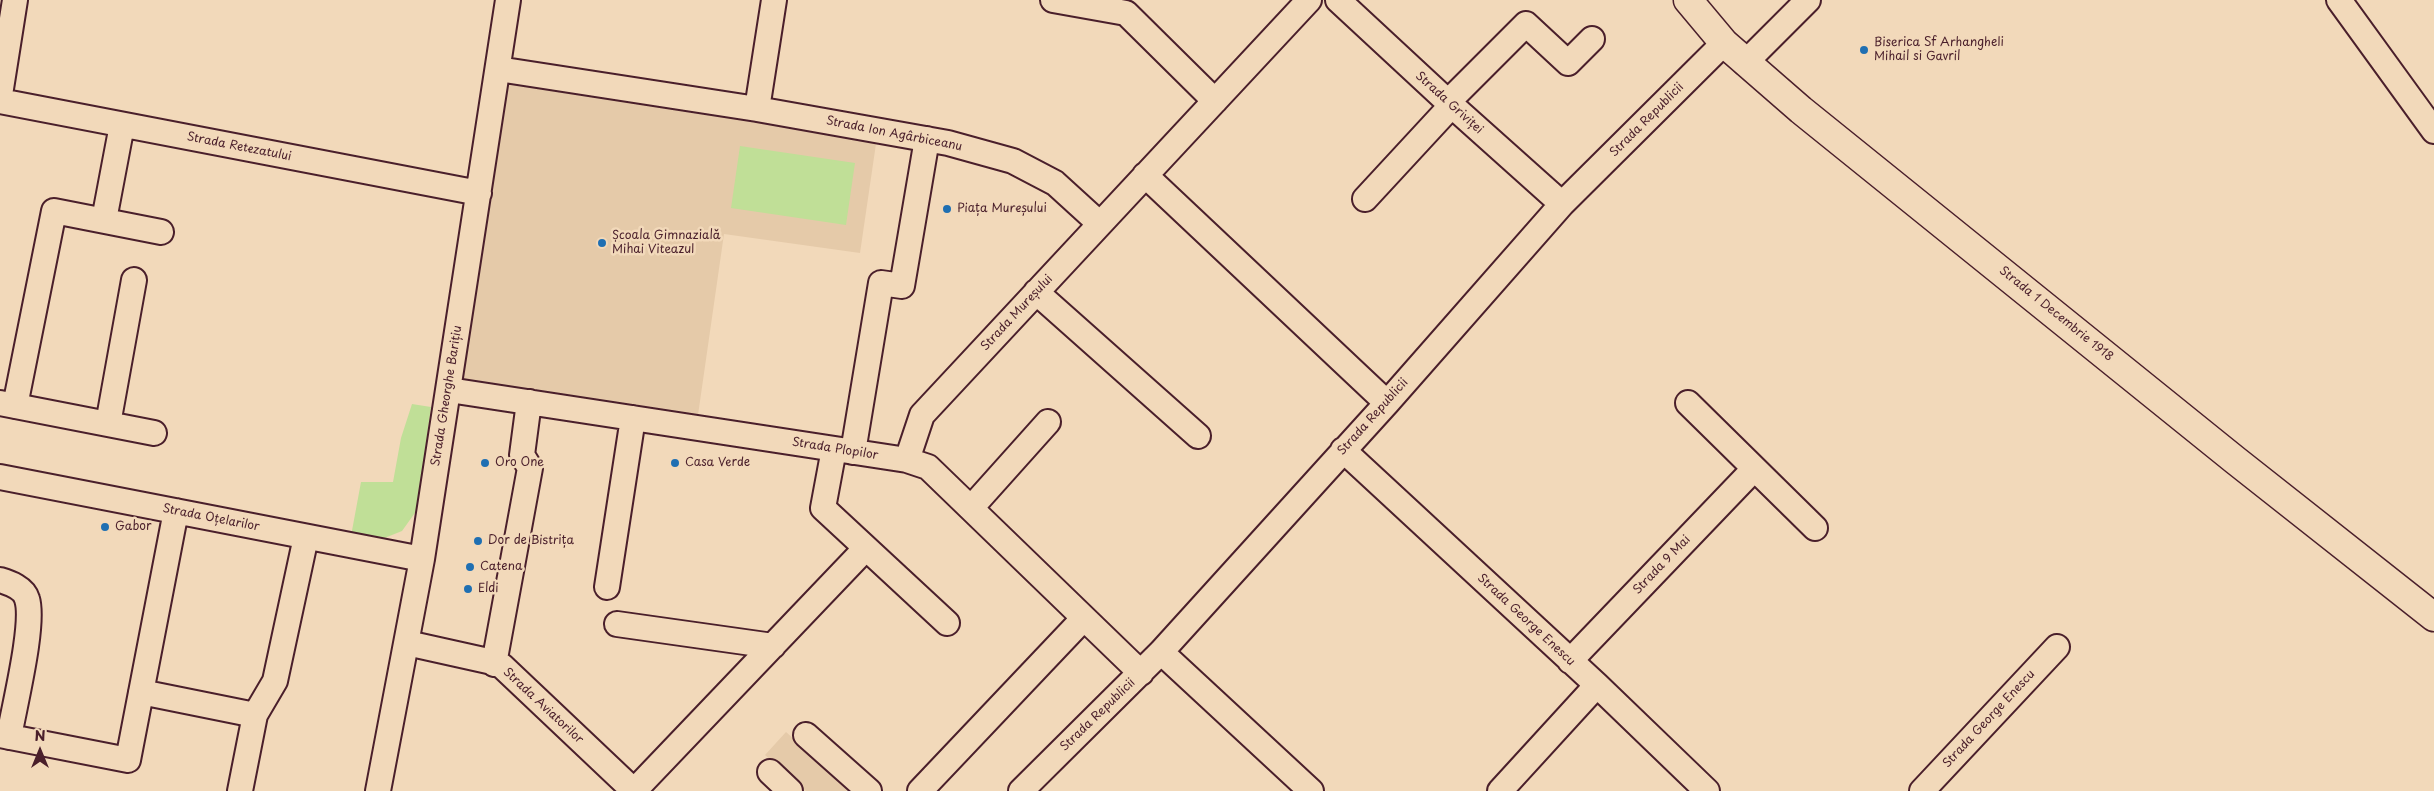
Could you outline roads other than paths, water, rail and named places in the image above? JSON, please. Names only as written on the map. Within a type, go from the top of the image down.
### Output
[{"type":"main road","name":"Strada 1 Decembrie 1918","points":[[1688,0],[1724,43],[1745,63],[1916,204],[2434,617]]},
{"type":"street","points":[[0,95],[15,0]]},
{"type":"street","name":"Strada Gheorghe Barițiu","points":[[378,791],[422,559],[508,0]]},
{"type":"street","points":[[757,108],[774,0]]},
{"type":"street","name":"Strada Mureșului","points":[[907,460],[922,415],[1309,0]]},
{"type":"street","name":"Strada Griviței","points":[[1338,0],[1449,104],[1562,204]]},
{"type":"street","points":[[1745,63],[1808,0]]},
{"type":"street","points":[[2339,0],[2434,131]]},
{"type":"street","points":[[1060,1],[1126,13],[1215,101]]},
{"type":"street","points":[[1365,199],[1449,104],[1526,24],[1568,63],[1592,39]]},
{"type":"street","name":"Strada Republicii","points":[[1021,791],[1141,674],[1386,403],[1562,204],[1724,43]]},
{"type":"street","name":"Strada Ion Agârbiceanu","points":[[498,69],[757,108],[927,139],[1013,161],[1055,183],[1100,224]]},
{"type":"street","name":"Strada Retezatului","points":[[0,101],[479,193]]},
{"type":"street","points":[[104,220],[122,124]]},
{"type":"street","points":[[927,139],[902,286],[881,283],[843,451],[823,508],[947,624]]},
{"type":"street","points":[[1145,175],[1386,403]]},
{"type":"street","points":[[154,433],[7,404],[54,211],[161,232]]},
{"type":"street","points":[[108,424],[134,280]]},
{"type":"street","points":[[1036,292],[1198,436]]},
{"type":"street","name":"Strada Plopilor","points":[[449,390],[907,460],[928,467],[1141,674]]},
{"type":"street","points":[[494,664],[530,468],[522,455],[529,402]]},
{"type":"street","points":[[1688,403],[1815,528]]},
{"type":"street","points":[[607,587],[633,418]]},
{"type":"street","points":[[971,508],[1048,422]]},
{"type":"street","name":"Strada George Enescu","points":[[1343,450],[1598,685],[1707,791]]},
{"type":"street","name":"Strada 9 Mai","points":[[1570,661],[1754,469]]},
{"type":"street","name":"Strada Oțelarilor","points":[[0,477],[422,559]]},
{"type":"street","points":[[0,580],[13,583],[27,598],[29,620],[5,736],[128,760],[176,511]]},
{"type":"street","points":[[240,791],[255,715],[275,681],[306,537]]},
{"type":"street","points":[[634,791],[866,548]]},
{"type":"street","points":[[920,791],[1084,618]]},
{"type":"street","points":[[617,624],[773,646]]},
{"type":"street","name":"Strada Aviatorilor","points":[[407,643],[502,666],[634,791]]},
{"type":"street","name":"Strada George Enescu","points":[[1922,791],[2057,647]]},
{"type":"street","points":[[1161,652],[1311,791]]},
{"type":"street","points":[[1500,791],[1598,685]]},
{"type":"street","points":[[141,692],[255,715]]},
{"type":"street","points":[[806,735],[868,791]]},
{"type":"street","points":[[770,772],[790,791]]},
{"type":"place","name":"Biserica Sf Arhangheli Mihail si Gavril","points":[[1864,50]]},
{"type":"place","name":"Piața Mureșului","points":[[947,209]]},
{"type":"place","name":"Școala Gimnazială Mihai Viteazul","points":[[602,243]]},
{"type":"place","name":"Oro One","points":[[485,463]]},
{"type":"place","name":"Casa Verde","points":[[675,463]]},
{"type":"place","name":"Gabor","points":[[105,527]]},
{"type":"place","name":"Dor de Bistrița","points":[[478,541]]},
{"type":"place","name":"Catena","points":[[470,567]]},
{"type":"place","name":"Eldi","points":[[468,589]]}]
